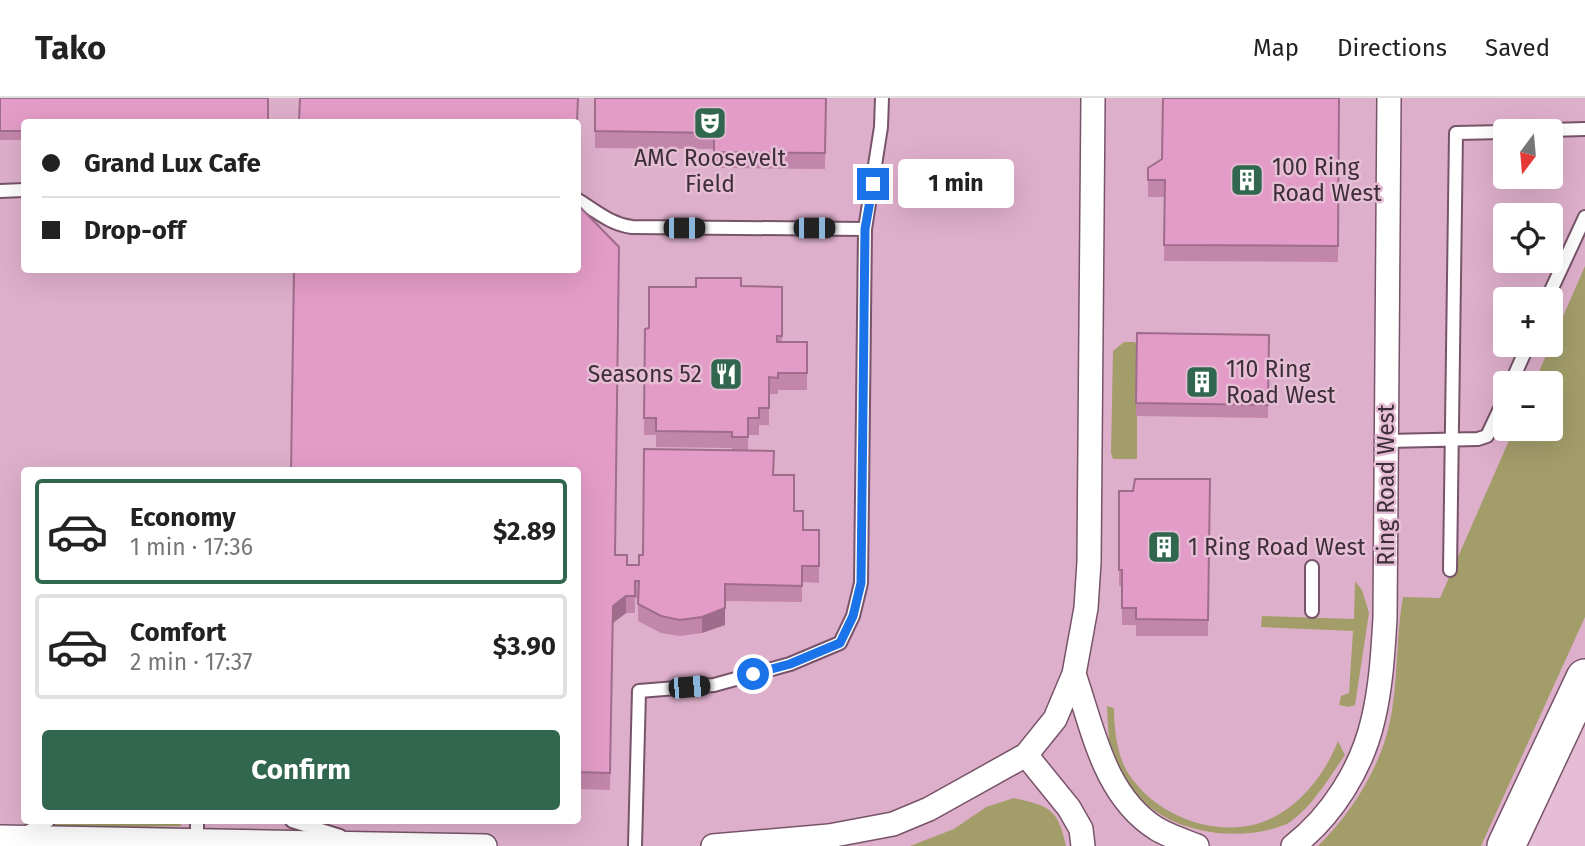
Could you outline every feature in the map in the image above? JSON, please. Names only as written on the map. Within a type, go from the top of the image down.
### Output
[{"type":"main road","points":[[1506,846],[1585,678]]},
{"type":"street","points":[[713,846],[829,836],[893,824],[929,809],[1026,755],[1055,719],[1074,674],[1086,608],[1089,562],[1093,98]]},
{"type":"street","name":"Ring Road West","points":[[1293,846],[1331,808],[1350,779],[1373,721],[1385,618],[1390,98]]},
{"type":"street","points":[[1074,674],[1107,773],[1126,802],[1157,829],[1197,846]]},
{"type":"street","points":[[1026,755],[1069,808],[1081,829],[1083,846]]},
{"type":"street","points":[[8,838],[135,843],[197,836],[485,846]]},
{"type":"lane","points":[[635,846],[639,691],[714,685],[790,664],[840,643],[853,616],[861,583],[865,229],[881,127],[882,98]]},
{"type":"lane","points":[[1563,130],[1585,129]]},
{"type":"lane","points":[[1450,570],[1457,133],[1493,132]]},
{"type":"lane","points":[[0,191],[21,190]]},
{"type":"lane","points":[[581,202],[611,221],[632,227],[865,229]]},
{"type":"lane","points":[[1553,287],[1585,217]]},
{"type":"lane","points":[[1387,441],[1478,439],[1487,436],[1493,423]]},
{"type":"lane","points":[[1312,567],[1312,611]]},
{"type":"lane","points":[[8,838],[41,824]]},
{"type":"lane","points":[[302,824],[367,844]]},
{"type":"shaded area","points":[[0,98],[1585,98],[1585,676],[1505,846],[0,846]]},
{"type":"shaded area","points":[[1585,266],[1585,617],[1481,846],[1318,846],[1359,796],[1381,752],[1393,704],[1403,597],[1440,598],[1509,441],[1563,441],[1563,371],[1539,371],[1545,357],[1563,357],[1563,316]]},
{"type":"shaded area","points":[[1124,342],[1135,342],[1137,347],[1137,459],[1113,459],[1111,453],[1113,351]]},
{"type":"shaded area","points":[[1355,581],[1362,590],[1369,613],[1355,705],[1349,707],[1339,705],[1341,696],[1349,693],[1353,631],[1261,627],[1262,616],[1354,619]]},
{"type":"shaded area","points":[[1107,706],[1114,708],[1119,752],[1130,776],[1154,801],[1168,811],[1201,824],[1236,827],[1268,820],[1282,813],[1306,793],[1325,768],[1338,741],[1345,755],[1312,801],[1287,824],[1242,834],[1196,829],[1174,822],[1155,811],[1138,796],[1124,778],[1111,753]]},
{"type":"shaded area","points":[[1014,798],[1050,811],[1060,824],[1066,846],[910,846],[954,829],[986,807]]},
{"type":"shaded area","points":[[54,824],[181,824],[181,826],[37,828]]},
{"type":"building","points":[[0,98],[268,98],[268,119],[21,119],[21,131],[0,131]]},
{"type":"building","points":[[300,98],[578,98],[577,119],[299,119]]},
{"type":"building","name":"AMC Roosevelt Field","points":[[595,98],[826,98],[825,153],[714,152],[714,133],[595,131]]},
{"type":"building","name":"100 Ring Road West","points":[[1163,98],[1339,98],[1338,246],[1164,245],[1165,180],[1148,180],[1148,168],[1162,159]]},
{"type":"building","points":[[581,208],[619,247],[615,555],[627,555],[627,565],[639,565],[639,555],[643,555],[644,449],[774,451],[773,475],[794,475],[794,511],[803,511],[803,530],[819,530],[819,566],[802,566],[802,586],[725,584],[725,608],[702,617],[680,620],[661,616],[638,604],[639,581],[635,581],[635,596],[626,596],[613,606],[610,773],[581,772],[581,467],[291,467],[294,273],[581,273]]},
{"type":"building","name":"Seasons 52","points":[[696,278],[741,278],[741,286],[782,287],[782,336],[777,336],[777,342],[807,342],[807,373],[778,373],[778,378],[769,377],[769,408],[759,408],[759,418],[748,418],[748,437],[732,437],[732,432],[656,431],[656,418],[644,418],[645,329],[649,328],[649,287],[696,287]]},
{"type":"building","name":"110 Ring Road West","points":[[1137,333],[1269,335],[1268,405],[1136,403]]},
{"type":"building","name":"1 Ring Road West","points":[[1135,479],[1210,479],[1208,620],[1136,619],[1136,608],[1122,608],[1119,491],[1133,491]]},
{"type":"place","name":"AMC Roosevelt Field","points":[[710,123]]},
{"type":"place","name":"100 Ring Road West","points":[[1247,180]]},
{"type":"place","name":"Seasons 52","points":[[726,374]]},
{"type":"place","name":"110 Ring Road West","points":[[1202,382]]},
{"type":"place","name":"1 Ring Road West","points":[[1164,547]]},
{"type":"route","points":[[753,674],[790,664],[840,643],[853,616],[861,583],[865,229],[873,184]]}]
